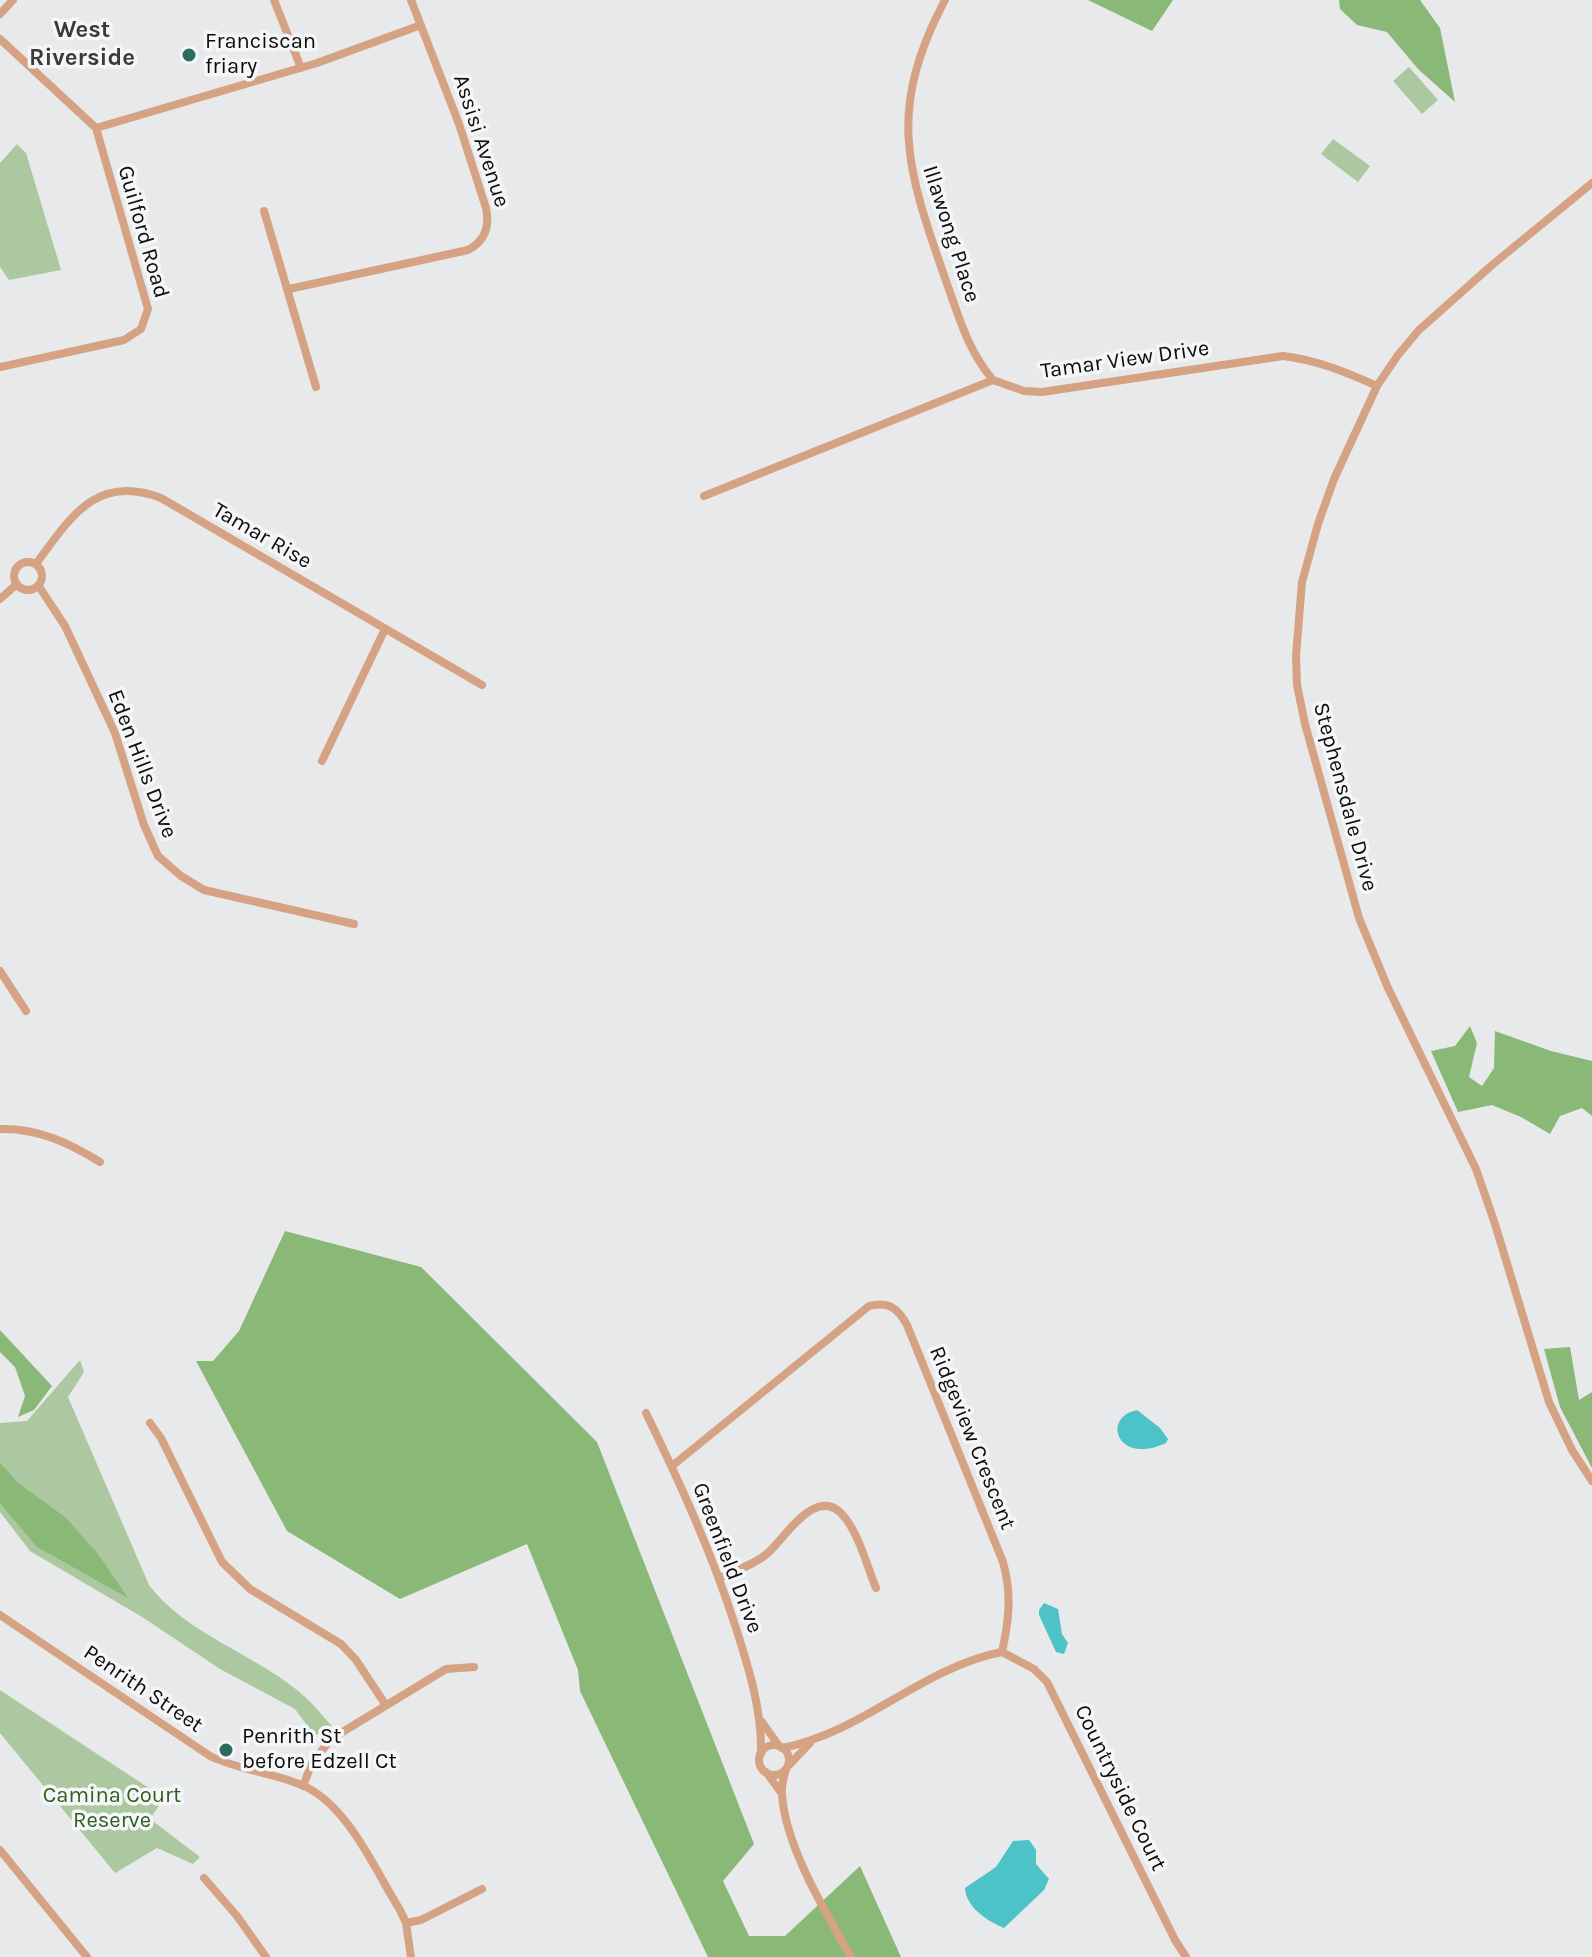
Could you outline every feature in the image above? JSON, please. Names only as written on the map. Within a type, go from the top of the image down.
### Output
[{"type":"street","points":[[0,14],[13,0]]},
{"type":"street","points":[[274,0],[301,68]]},
{"type":"street","name":"Assisi Avenue","points":[[289,289],[468,250],[478,245],[486,233],[489,221],[486,208],[459,124],[411,0]]},
{"type":"street","name":"Illawong Place","points":[[945,0],[926,39],[912,88],[906,136],[909,160],[918,198],[968,343],[993,380]]},
{"type":"street","points":[[0,39],[96,128],[301,68],[421,25]]},
{"type":"street","name":"Guilford Road","points":[[0,367],[124,340],[141,329],[148,309],[145,293],[96,128]]},
{"type":"street","name":"Stephensdale Drive","points":[[1592,183],[1419,330],[1377,386],[1334,479],[1318,524],[1302,582],[1296,656],[1300,700],[1360,921],[1388,988],[1476,1169],[1549,1402],[1572,1450],[1592,1481]]},
{"type":"street","points":[[264,211],[316,387]]},
{"type":"street","name":"Tamar View Drive","points":[[993,380],[1024,391],[1042,392],[1283,356],[1333,366],[1377,386]]},
{"type":"street","points":[[704,496],[993,380]]},
{"type":"street","name":"Tamar Rise","points":[[36,564],[85,504],[101,494],[145,492],[161,498],[482,685]]},
{"type":"street","points":[[20,564],[36,564],[42,577],[38,585],[27,589],[17,584],[15,572],[20,564]]},
{"type":"street","points":[[0,599],[17,584]]},
{"type":"street","name":"Eden Hills Drive","points":[[38,585],[65,626],[115,733],[144,825],[158,856],[181,876],[204,890],[354,924]]},
{"type":"street","points":[[322,761],[385,629]]},
{"type":"street","points":[[0,971],[26,1011]]},
{"type":"street","points":[[0,1129],[46,1135],[100,1162]]},
{"type":"street","name":"Ridgeview Crescent","points":[[672,1466],[869,1306],[881,1303],[892,1306],[900,1312],[907,1325],[1003,1562],[1010,1595],[1010,1616],[1002,1652]]},
{"type":"street","name":"Greenfield Drive","points":[[646,1413],[720,1578],[762,1722],[761,1754]]},
{"type":"street","points":[[150,1423],[161,1438],[222,1562],[250,1589],[341,1644],[356,1660],[385,1704]]},
{"type":"street","points":[[720,1578],[769,1552],[809,1510],[827,1507],[845,1517],[876,1588]]},
{"type":"street","name":"Penrith Street","points":[[0,1615],[210,1756],[245,1770],[303,1786],[322,1797],[345,1821],[406,1923],[411,1957]]},
{"type":"street","points":[[851,1957],[799,1855],[782,1794],[760,1761],[761,1754],[767,1747],[811,1742],[961,1663],[1002,1652]]},
{"type":"street","name":"Countryside Court","points":[[1002,1652],[1034,1669],[1047,1682],[1186,1957]]},
{"type":"street","points":[[303,1786],[320,1750],[331,1739],[446,1669],[474,1667]]},
{"type":"street","name":"Greenfield Drive","points":[[762,1722],[781,1747]]},
{"type":"street","points":[[765,1770],[773,1774],[787,1768],[811,1742]]},
{"type":"street","points":[[781,1747],[789,1758],[782,1794]]},
{"type":"street","points":[[0,1850],[87,1957]]},
{"type":"street","points":[[204,1878],[237,1916],[266,1957]]},
{"type":"street","points":[[406,1923],[421,1920],[482,1889]]},
{"type":"green space","points":[[1088,0],[1173,0],[1152,31]]},
{"type":"green space","points":[[1339,0],[1420,0],[1440,28],[1455,102],[1418,69],[1387,32],[1357,25],[1340,9]]},
{"type":"green space","points":[[1409,67],[1438,100],[1422,114],[1393,81]]},
{"type":"green space","points":[[1333,139],[1370,166],[1358,182],[1321,154]]},
{"type":"green space","points":[[17,144],[26,153],[61,270],[9,280],[0,267],[0,163]]},
{"type":"green space","points":[[1470,1026],[1477,1043],[1469,1077],[1482,1086],[1494,1068],[1495,1031],[1551,1051],[1592,1061],[1592,1116],[1582,1108],[1560,1116],[1550,1134],[1492,1105],[1458,1112],[1431,1051],[1455,1046]]},
{"type":"green space","points":[[285,1231],[421,1267],[597,1442],[754,1844],[723,1881],[749,1936],[785,1936],[860,1866],[901,1957],[708,1957],[580,1691],[578,1670],[527,1544],[400,1599],[287,1531],[196,1361],[213,1361],[239,1331]]},
{"type":"green space","points":[[0,1330],[52,1386],[34,1410],[18,1417],[25,1396],[15,1367],[0,1352]]},
{"type":"green space","points":[[1570,1347],[1579,1400],[1592,1392],[1592,1468],[1560,1407],[1544,1349]]},
{"type":"green space","points":[[80,1360],[84,1372],[68,1397],[149,1585],[181,1616],[297,1690],[332,1726],[315,1736],[295,1709],[220,1669],[142,1617],[30,1551],[0,1512],[0,1423],[27,1421]]},
{"type":"green space","points":[[0,1463],[18,1483],[65,1517],[98,1554],[128,1598],[37,1547],[0,1503]]},
{"type":"green space","name":"Camina Court Reserve","points":[[0,1690],[164,1798],[150,1819],[200,1857],[193,1864],[157,1848],[115,1873],[0,1733]]},
{"type":"water","points":[[1137,1410],[1160,1428],[1168,1439],[1166,1443],[1136,1449],[1126,1445],[1117,1430],[1119,1421]]},
{"type":"water","points":[[1044,1603],[1058,1609],[1062,1634],[1068,1643],[1064,1654],[1056,1652],[1039,1615]]},
{"type":"water","points":[[1029,1840],[1036,1850],[1036,1864],[1049,1879],[1044,1890],[1004,1928],[978,1912],[969,1901],[965,1888],[996,1867],[1013,1841]]},
{"type":"place","name":"Franciscan friary","points":[[189,55]]},
{"type":"place","name":"Penrith St before Edzell Ct","points":[[226,1750]]},
{"type":"district","name":"West Riverside","points":[[82,44]]}]
